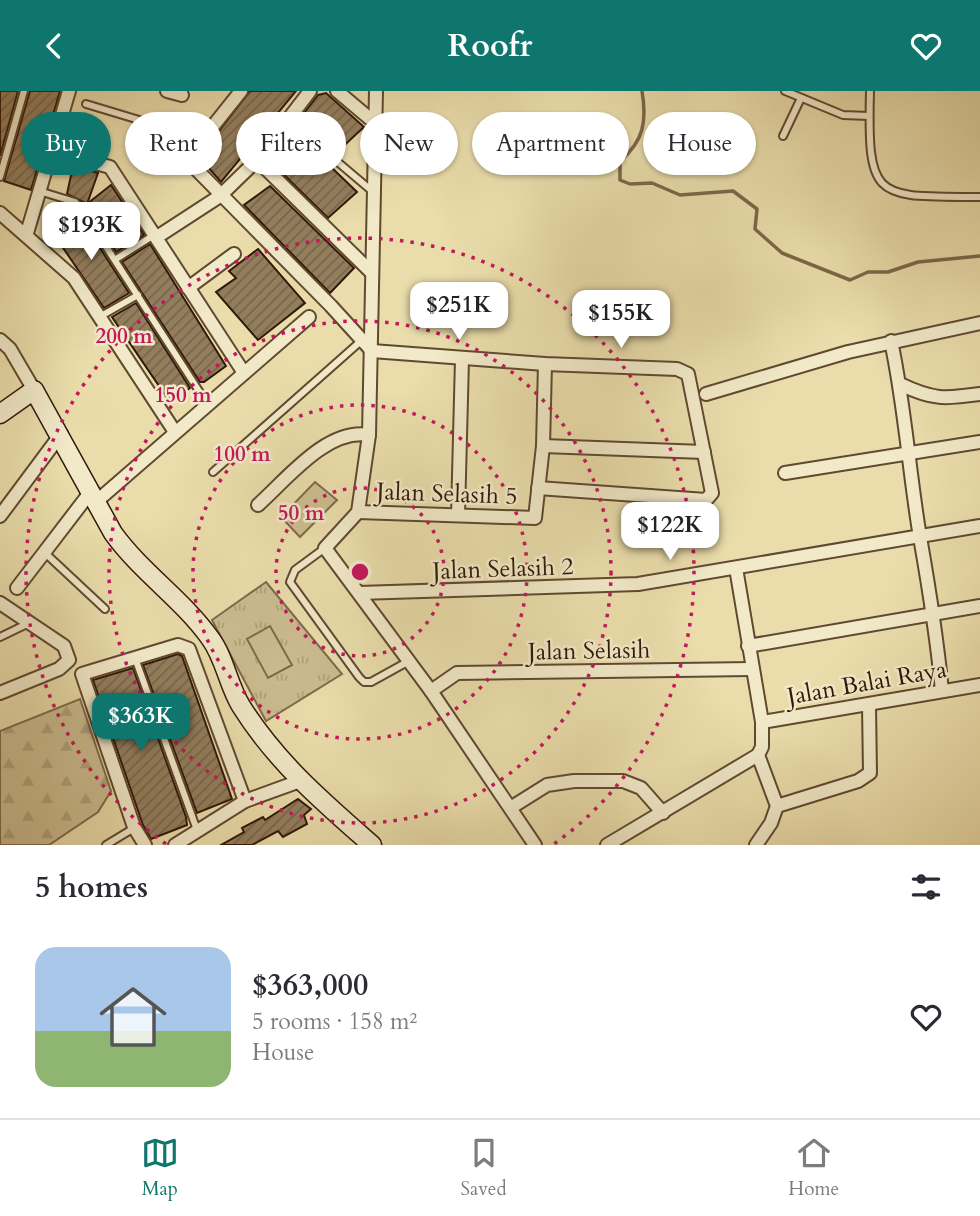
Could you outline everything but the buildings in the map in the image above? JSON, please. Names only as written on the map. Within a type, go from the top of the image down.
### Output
[{"type":"street","points":[[63,112],[69,91]]},
{"type":"street","points":[[167,91],[182,95]]},
{"type":"street","points":[[222,115],[241,91]]},
{"type":"street","points":[[294,112],[310,91]]},
{"type":"street","points":[[337,91],[362,112]]},
{"type":"street","points":[[375,112],[376,91]]},
{"type":"street","points":[[111,168],[244,373]]},
{"type":"street","points":[[27,233],[44,175]]},
{"type":"street","points":[[200,175],[372,351],[545,364],[677,369],[688,374],[712,493],[706,500],[538,488],[543,446],[545,364]]},
{"type":"street","points":[[156,235],[220,196],[242,175]]},
{"type":"street","points":[[272,175],[371,272]]},
{"type":"street","points":[[373,175],[369,435],[358,512],[325,548],[431,691],[512,807],[535,845]]},
{"type":"street","points":[[0,213],[27,233],[74,278],[175,432]]},
{"type":"street","points":[[188,288],[234,254]]},
{"type":"street","points":[[17,588],[43,551],[94,495],[208,405],[309,317]]},
{"type":"street","points":[[706,394],[891,341],[980,323]]},
{"type":"street","points":[[891,341],[900,384],[920,535],[935,613],[942,691]]},
{"type":"street","points":[[2,343],[61,434],[113,533],[129,555],[188,610],[213,642],[239,702],[265,743],[300,782],[372,845]]},
{"type":"street","points":[[458,515],[462,359]]},
{"type":"street","points":[[900,384],[927,397],[945,399],[980,394]]},
{"type":"street","points":[[0,414],[34,390]]},
{"type":"street","points":[[258,505],[333,438],[355,432],[369,435]]},
{"type":"street","points":[[0,516],[61,434]]},
{"type":"street","points":[[785,473],[980,442]]},
{"type":"street","points":[[543,446],[704,452]]},
{"type":"street","name":"Jalan Selasih 5","points":[[358,512],[535,518],[538,488]]},
{"type":"street","name":"Jalan Selasih 2","points":[[359,593],[638,584],[980,526]]},
{"type":"street","points":[[607,845],[758,755],[762,747],[762,722],[736,568]]},
{"type":"street","points":[[0,603],[64,646],[69,660],[59,669],[0,693]]},
{"type":"street","points":[[748,646],[980,606]]},
{"type":"street","points":[[145,845],[134,828],[82,674],[178,645],[188,649],[245,801]]},
{"type":"street","name":"Jalan Selasih","points":[[431,691],[457,673],[752,669]]},
{"type":"street","name":"Jalan Balai Raya","points":[[762,722],[980,685]]},
{"type":"street","points":[[777,806],[858,781],[870,773],[869,705]]},
{"type":"street","points":[[756,845],[771,823],[777,806],[758,755]]},
{"type":"street","points":[[512,807],[547,785],[574,781],[623,782],[641,788],[663,813]]},
{"type":"street","points":[[176,845],[245,801],[300,782]]},
{"type":"lane","points":[[0,177],[24,91]]},
{"type":"lane","points":[[785,91],[843,115],[869,116]]},
{"type":"lane","points":[[870,91],[873,168],[878,181],[893,193],[908,196],[980,197]]},
{"type":"lane","points":[[783,136],[801,98]]},
{"type":"lane","points":[[86,104],[125,116]]},
{"type":"lane","points":[[346,169],[373,192]]},
{"type":"lane","points":[[39,191],[75,202],[116,259],[208,405]]},
{"type":"lane","points":[[116,259],[156,235]]},
{"type":"lane","points":[[101,316],[138,295]]},
{"type":"lane","points":[[212,472],[361,341]]},
{"type":"lane","points":[[325,548],[295,570],[290,582],[359,677],[364,682],[371,682],[409,661]]},
{"type":"lane","points":[[43,551],[105,609]]},
{"type":"lane","points":[[0,637],[29,623]]},
{"type":"lane","points":[[135,657],[197,831]]},
{"type":"lane","points":[[106,845],[134,828]]},
{"type":"green space","points":[[315,482],[337,500],[300,537],[281,517]]},
{"type":"green space","points":[[266,582],[342,674],[266,721],[212,620]]},
{"type":"green space","points":[[270,626],[292,665],[268,678],[247,639]]},
{"type":"green space","points":[[80,699],[111,791],[98,812],[49,845],[0,845],[0,731]]},
{"type":"waterway","points":[[642,91],[642,130],[634,146],[620,161],[620,180],[630,184],[652,183],[680,195],[733,191],[757,209],[755,229],[782,253],[850,280],[868,272],[888,272],[918,262],[980,256]]}]
